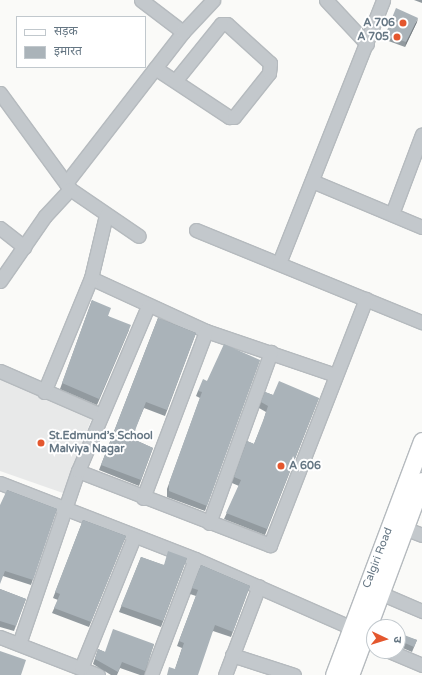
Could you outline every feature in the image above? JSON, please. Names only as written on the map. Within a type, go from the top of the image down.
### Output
[{"type":"main road","name":"Calgiri Road","points":[[350,675],[363,637],[422,441]]},
{"type":"main road","name":"Calgiri Road","points":[[334,675],[363,637],[422,481]]},
{"type":"street","points":[[142,0],[183,32]]},
{"type":"street","points":[[2,273],[24,247],[155,68],[183,32],[213,0]]},
{"type":"street","points":[[326,0],[367,44]]},
{"type":"street","points":[[279,264],[367,44],[383,0]]},
{"type":"street","points":[[155,68],[229,118],[234,117],[269,73],[270,63],[227,24],[221,24],[175,81]]},
{"type":"street","points":[[0,93],[68,186],[106,215],[139,236]]},
{"type":"street","points":[[392,214],[422,134]]},
{"type":"street","points":[[312,181],[422,227]]},
{"type":"street","points":[[44,392],[91,278],[106,215]]},
{"type":"street","points":[[0,228],[24,247]]},
{"type":"street","points":[[196,230],[422,322]]},
{"type":"street","points":[[91,278],[148,306],[206,331],[271,352],[335,376]]},
{"type":"street","points":[[78,471],[143,498],[270,545],[366,300]]},
{"type":"street","points":[[19,644],[78,471],[148,306]]},
{"type":"street","points":[[143,498],[206,331]]},
{"type":"street","points":[[209,523],[271,352]]},
{"type":"street","points":[[0,371],[44,392],[101,415]]},
{"type":"street","points":[[0,483],[64,510],[195,559],[259,586],[363,637]]},
{"type":"street","points":[[404,528],[422,535]]},
{"type":"street","points":[[81,668],[134,537]]},
{"type":"street","points":[[151,675],[195,559]]},
{"type":"street","points":[[225,675],[259,586]]},
{"type":"street","points":[[380,593],[422,611]]},
{"type":"street","points":[[0,637],[98,675]]},
{"type":"street","points":[[232,655],[294,675]]},
{"type":"street","points":[[406,658],[422,665]]},
{"type":"shaded area","name":"St.Edmund’s School Malviya Nagar","points":[[0,377],[93,415],[63,493],[0,471]]},
{"type":"building","points":[[396,8],[418,18],[406,42],[385,35]]},
{"type":"building","points":[[92,300],[111,308],[108,316],[131,325],[99,399],[62,383]]},
{"type":"building","points":[[158,318],[196,333],[167,410],[146,402],[136,428],[133,439],[153,448],[141,480],[101,465]]},
{"type":"building","points":[[224,344],[260,360],[207,506],[169,491],[169,483],[202,392],[198,391],[203,379],[207,381]]},
{"type":"building","points":[[279,381],[319,398],[267,529],[226,513],[241,480],[234,477],[247,441],[254,444],[268,406],[261,402],[265,392],[273,395]]},
{"type":"building","points":[[7,490],[57,509],[33,580],[5,571],[0,584],[0,505]]},
{"type":"building","points":[[83,520],[126,536],[91,622],[54,608],[60,594],[55,592]]},
{"type":"building","points":[[168,551],[187,558],[163,621],[121,606],[141,557],[164,565]]},
{"type":"building","points":[[201,565],[250,586],[233,632],[215,625],[198,675],[167,675],[169,667],[175,669],[184,643],[179,641],[198,590],[192,588]]},
{"type":"building","points":[[0,589],[26,599],[16,626],[0,621]]},
{"type":"building","points":[[113,629],[154,644],[145,671],[122,662],[118,672],[95,659],[98,649],[105,652]]},
{"type":"building","points":[[406,636],[417,640],[414,647],[406,644]]},
{"type":"building","points":[[0,651],[26,660],[21,675],[0,675]]},
{"type":"place","name":"A 706","points":[[403,23]]},
{"type":"place","name":"A 705","points":[[397,37]]},
{"type":"place","name":"St.Edmund’s School Malviya Nagar","points":[[41,443]]},
{"type":"place","name":"A 606","points":[[281,466]]}]
